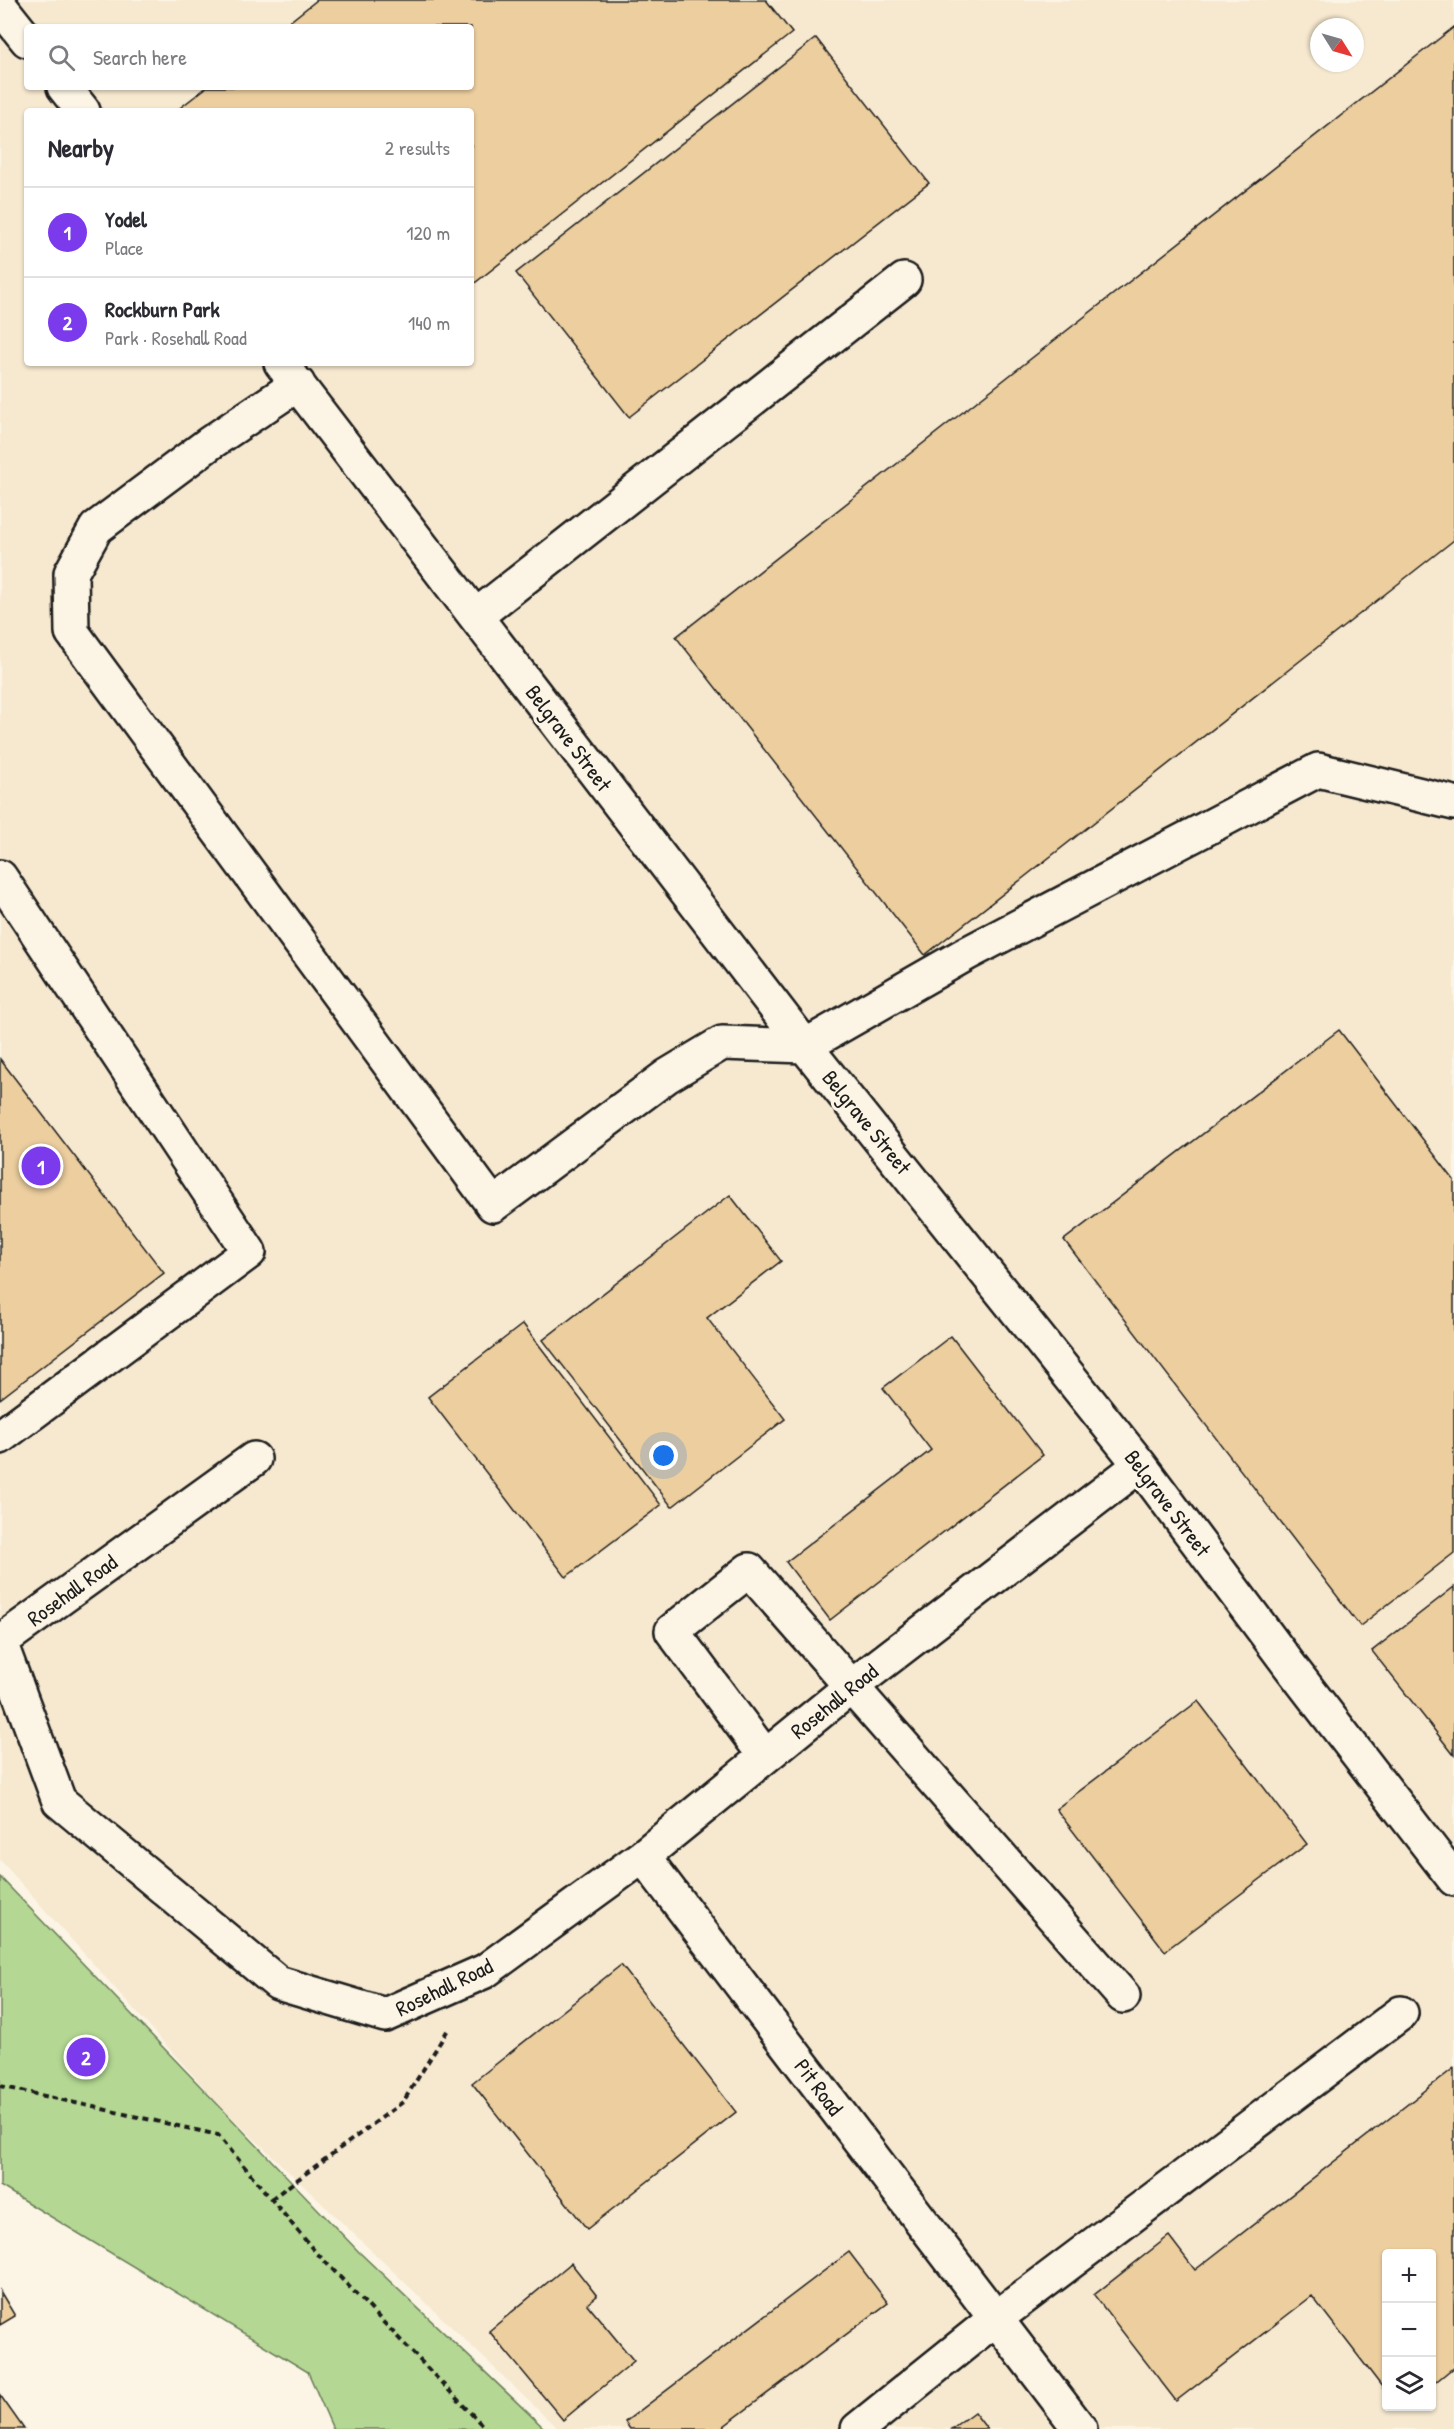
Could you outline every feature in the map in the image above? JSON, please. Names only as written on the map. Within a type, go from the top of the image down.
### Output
[{"type":"street","points":[[0,6],[24,36]]},
{"type":"street","points":[[66,90],[81,108]]},
{"type":"street","points":[[476,616],[904,280]]},
{"type":"street","points":[[290,373],[210,443],[96,528],[71,573],[72,632],[494,1205],[667,1076],[722,1043],[805,1046],[966,954],[1318,770],[1454,803]]},
{"type":"street","name":"Belgrave Street","points":[[290,373],[805,1046],[1140,1465],[1290,1666],[1454,1879]]},
{"type":"street","points":[[0,877],[249,1252],[0,1437]]},
{"type":"street","name":"Rosehall Road","points":[[254,1459],[0,1642],[59,1802],[278,1983],[384,2015],[485,1971],[643,1856],[852,1686],[1140,1465]]},
{"type":"street","points":[[765,1756],[672,1631],[749,1570],[1123,1996]]},
{"type":"street","name":"Pit Road","points":[[643,1856],[1080,2429]]},
{"type":"street","points":[[858,2429],[995,2319],[1401,2013]]},
{"type":"path","points":[[271,2199],[403,2102],[453,2021]]},
{"type":"path","points":[[0,2086],[218,2135],[312,2248],[486,2429]]},
{"type":"shaded area","points":[[0,0],[1454,0],[1454,2429],[558,2429],[223,2109],[0,1860]]},
{"type":"green space","points":[[0,1877],[359,2252],[545,2429],[333,2429],[308,2372],[0,2186]]},
{"type":"building","points":[[317,0],[766,0],[792,33],[474,284],[474,108],[180,108],[203,90],[474,90],[474,24],[287,24]]},
{"type":"building","points":[[1454,27],[1454,540],[925,955],[676,637]]},
{"type":"building","points":[[816,38],[929,183],[629,417],[516,273]]},
{"type":"building","points":[[1339,1030],[1454,1180],[1454,1553],[1360,1626],[1064,1240]]},
{"type":"building","points":[[0,1059],[164,1273],[0,1399]]},
{"type":"building","points":[[730,1195],[781,1261],[707,1318],[785,1419],[672,1507],[543,1340]]},
{"type":"building","points":[[523,1324],[661,1505],[566,1577],[428,1397]]},
{"type":"building","points":[[951,1336],[1043,1455],[830,1620],[786,1562],[931,1450],[883,1388]]},
{"type":"building","points":[[1454,1587],[1454,1755],[1372,1651]]},
{"type":"building","points":[[1198,1701],[1307,1844],[1165,1951],[1056,1809]]},
{"type":"building","points":[[621,1965],[736,2112],[587,2229],[472,2083]]},
{"type":"building","points":[[1454,2068],[1454,2367],[1436,2382],[1436,2249],[1382,2249],[1382,2387],[1312,2296],[1176,2401],[1094,2295],[1169,2236],[1195,2270]]},
{"type":"building","points":[[849,2252],[888,2303],[720,2429],[630,2429],[625,2422]]},
{"type":"building","points":[[571,2263],[597,2296],[587,2304],[634,2361],[563,2420],[489,2331]]},
{"type":"building","points":[[0,2291],[15,2316],[0,2325]]},
{"type":"building","points":[[0,2395],[24,2429],[0,2429]]},
{"type":"building","points":[[974,2412],[987,2429],[951,2429]]},
{"type":"place","name":"Yodel","points":[[41,1166]]},
{"type":"place","name":"Rockburn Park","points":[[86,2057]]}]
